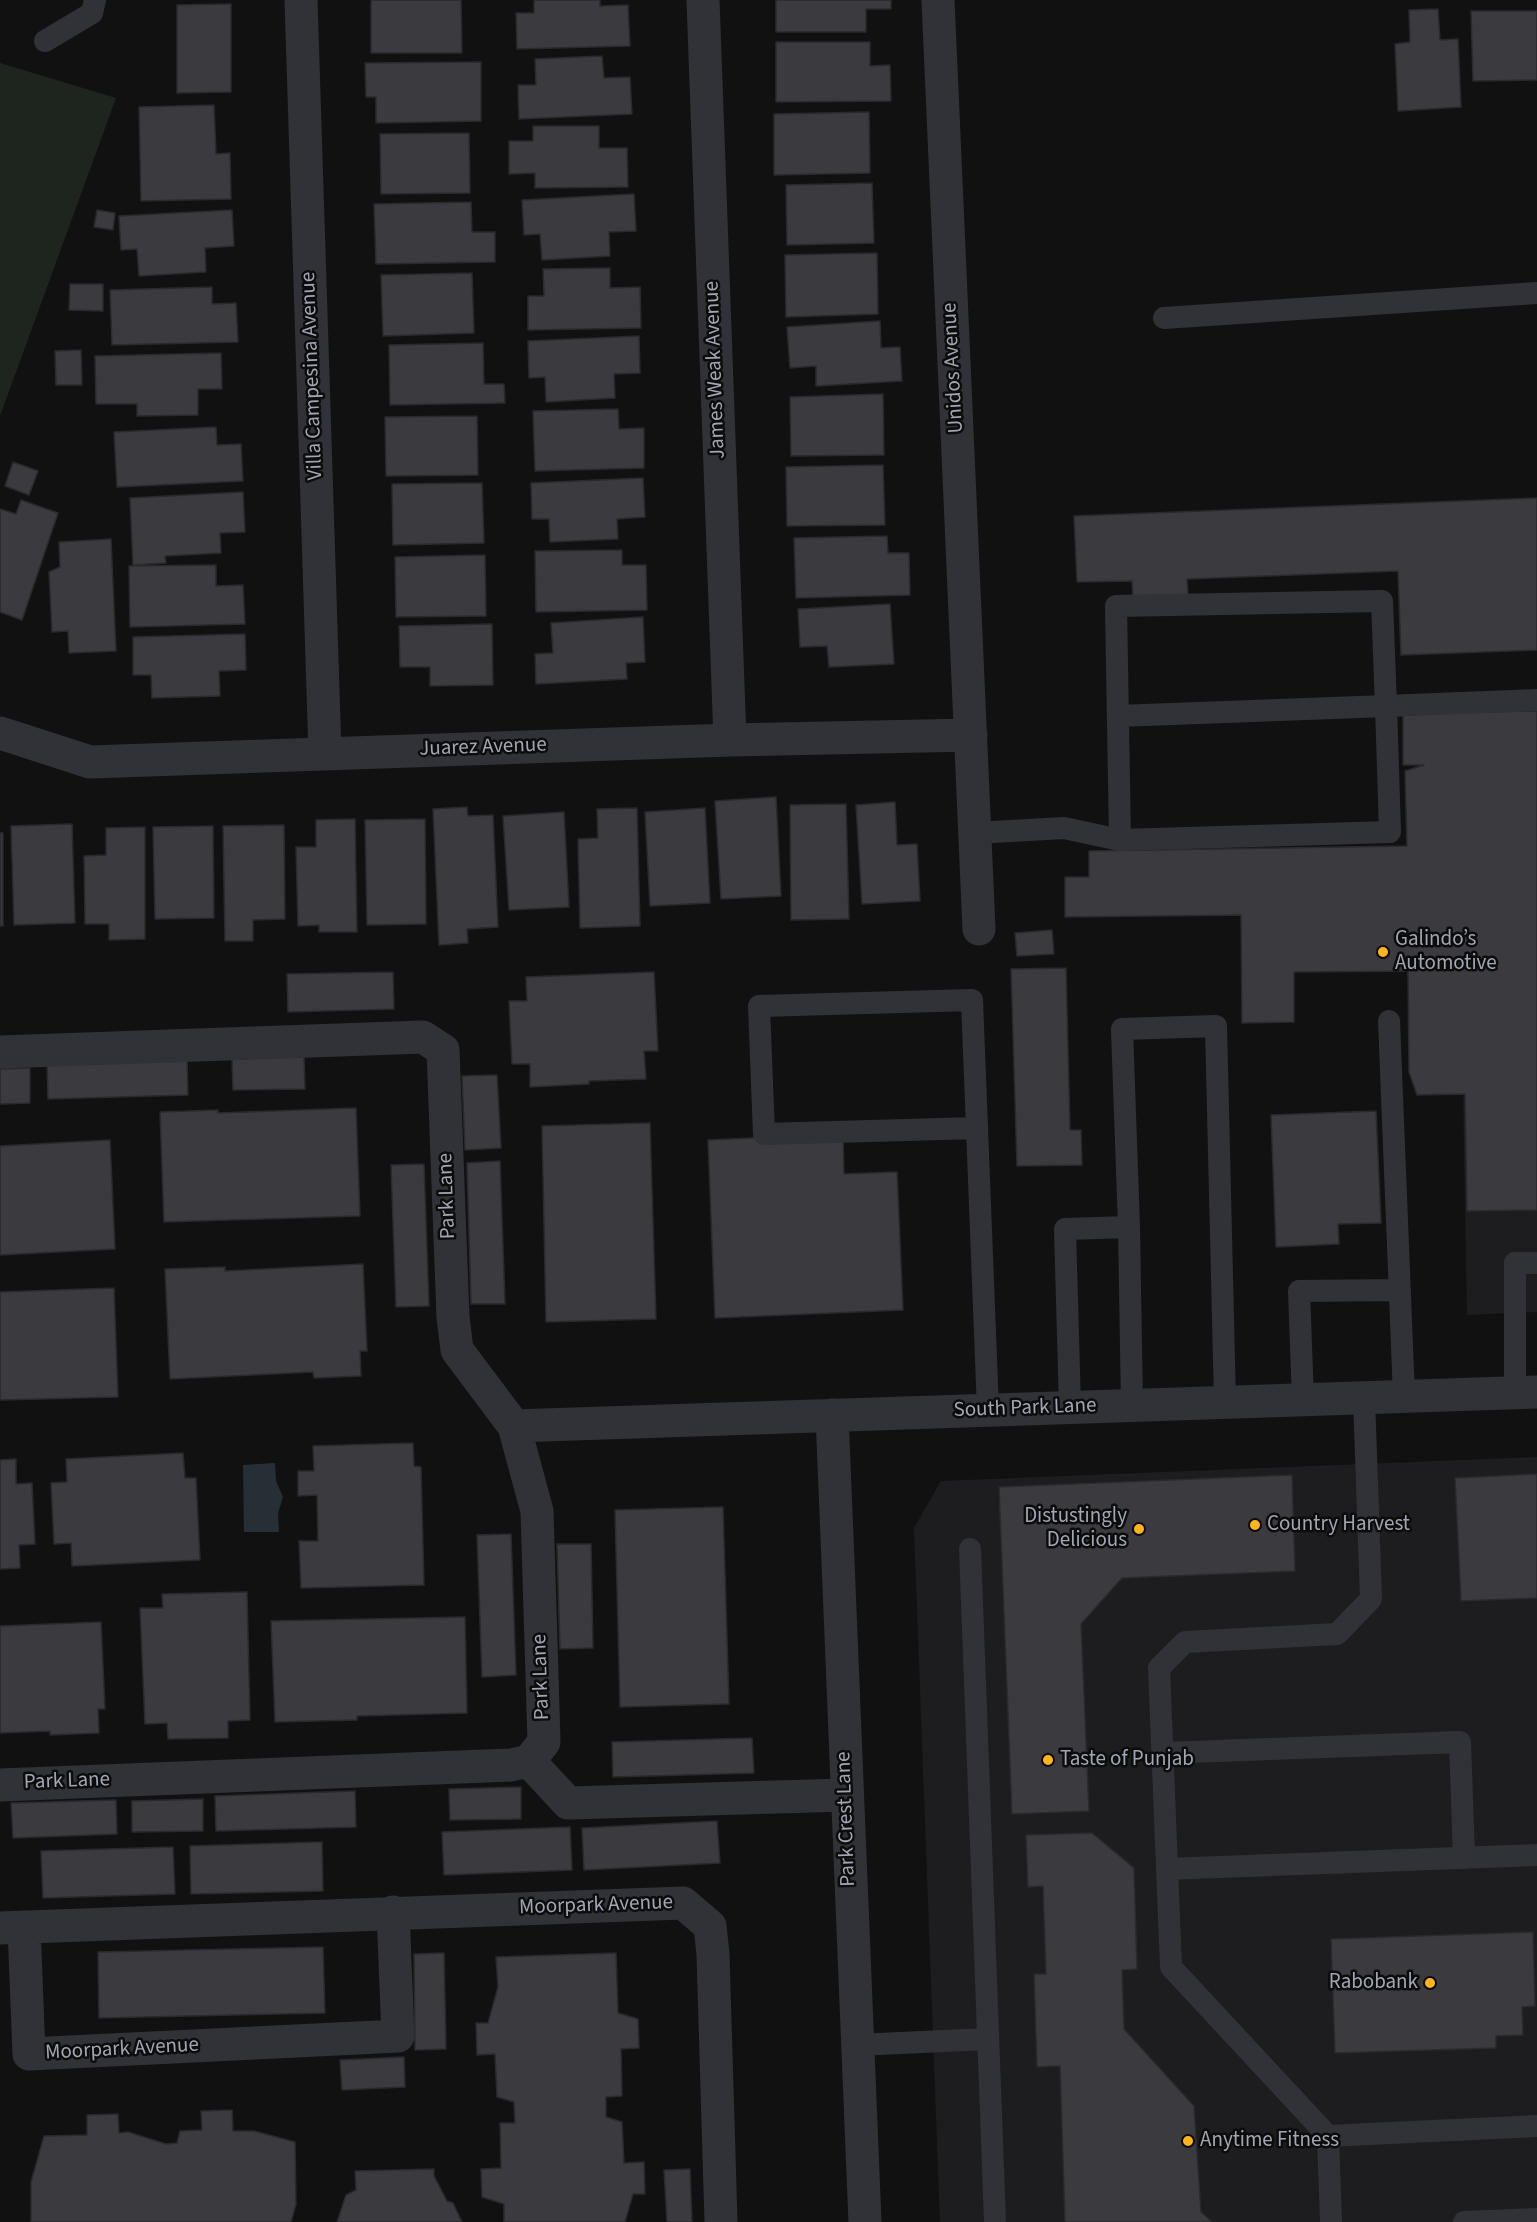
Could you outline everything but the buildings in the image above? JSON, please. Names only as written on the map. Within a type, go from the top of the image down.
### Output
[{"type":"street","name":"Villa Campesina Avenue","points":[[300,0],[325,753]]},
{"type":"street","name":"James Weak Avenue","points":[[702,0],[730,740]]},
{"type":"street","name":"Unidos Avenue","points":[[938,0],[979,928]]},
{"type":"street","name":"Juarez Avenue","points":[[0,733],[90,762],[730,740],[971,735]]},
{"type":"street","name":"Park Lane","points":[[0,1052],[423,1036],[443,1050],[453,1317],[457,1350],[514,1426],[537,1511],[544,1742],[529,1761],[511,1765],[0,1785]]},
{"type":"street","name":"South Park Lane","points":[[514,1426],[1526,1392]]},
{"type":"street","name":"Park Crest Lane","points":[[832,1415],[865,2222]]},
{"type":"street","points":[[529,1761],[568,1803],[846,1795]]},
{"type":"street","name":"Moorpark Avenue","points":[[393,1912],[398,2036],[29,2054],[12,1928],[393,1912],[683,1903],[710,1926],[713,1954],[721,2222]]},
{"type":"lane","points":[[45,41],[92,13],[95,0]]},
{"type":"lane","points":[[1164,318],[1537,293]]},
{"type":"lane","points":[[975,833],[1064,828],[1120,840],[1390,832],[1382,601],[1116,606],[1120,840]]},
{"type":"lane","points":[[1118,716],[1537,699]]},
{"type":"lane","points":[[976,1128],[764,1134],[759,1006],[972,1000],[988,1410]]},
{"type":"lane","points":[[1389,1022],[1404,1396]]},
{"type":"lane","points":[[1132,1405],[1122,1029],[1216,1026],[1225,1402]]},
{"type":"lane","points":[[1070,1407],[1065,1229],[1129,1227]]},
{"type":"lane","points":[[1526,1392],[1515,1263],[1537,1263]]},
{"type":"lane","points":[[1303,1400],[1299,1291],[1400,1290]]},
{"type":"lane","points":[[1331,2222],[1328,2136],[1171,1967],[1159,1668],[1185,1642],[1337,1634],[1371,1599],[1364,1398]]},
{"type":"lane","points":[[970,1549],[995,2222]]},
{"type":"lane","points":[[1162,1753],[1460,1742],[1464,1858]]},
{"type":"lane","points":[[1167,1869],[1537,1855]]},
{"type":"lane","points":[[857,2044],[987,2039]]},
{"type":"lane","points":[[1328,2136],[1537,2126]]},
{"type":"lane","points":[[1464,2222],[1537,2219]]},
{"type":"shaded area","points":[[0,63],[116,98],[0,416]]},
{"type":"shaded area","points":[[1537,916],[1537,1312],[1467,1315],[1460,919]]},
{"type":"shaded area","points":[[1537,1457],[1537,2222],[940,2222],[914,1528],[941,1481]]},
{"type":"shaded area","points":[[275,1463],[276,1481],[283,1497],[278,1513],[279,1532],[244,1532],[243,1465]]},
{"type":"place","name":"Galindo’s Automotive","points":[[1383,952]]},
{"type":"place","name":"Country Harvest","points":[[1255,1525]]},
{"type":"place","name":"Distustingly Delicious","points":[[1139,1529]]},
{"type":"place","name":"Taste of Punjab","points":[[1048,1760]]},
{"type":"place","name":"Rabobank","points":[[1430,1983]]},
{"type":"place","name":"Anytime Fitness","points":[[1188,2141]]}]
